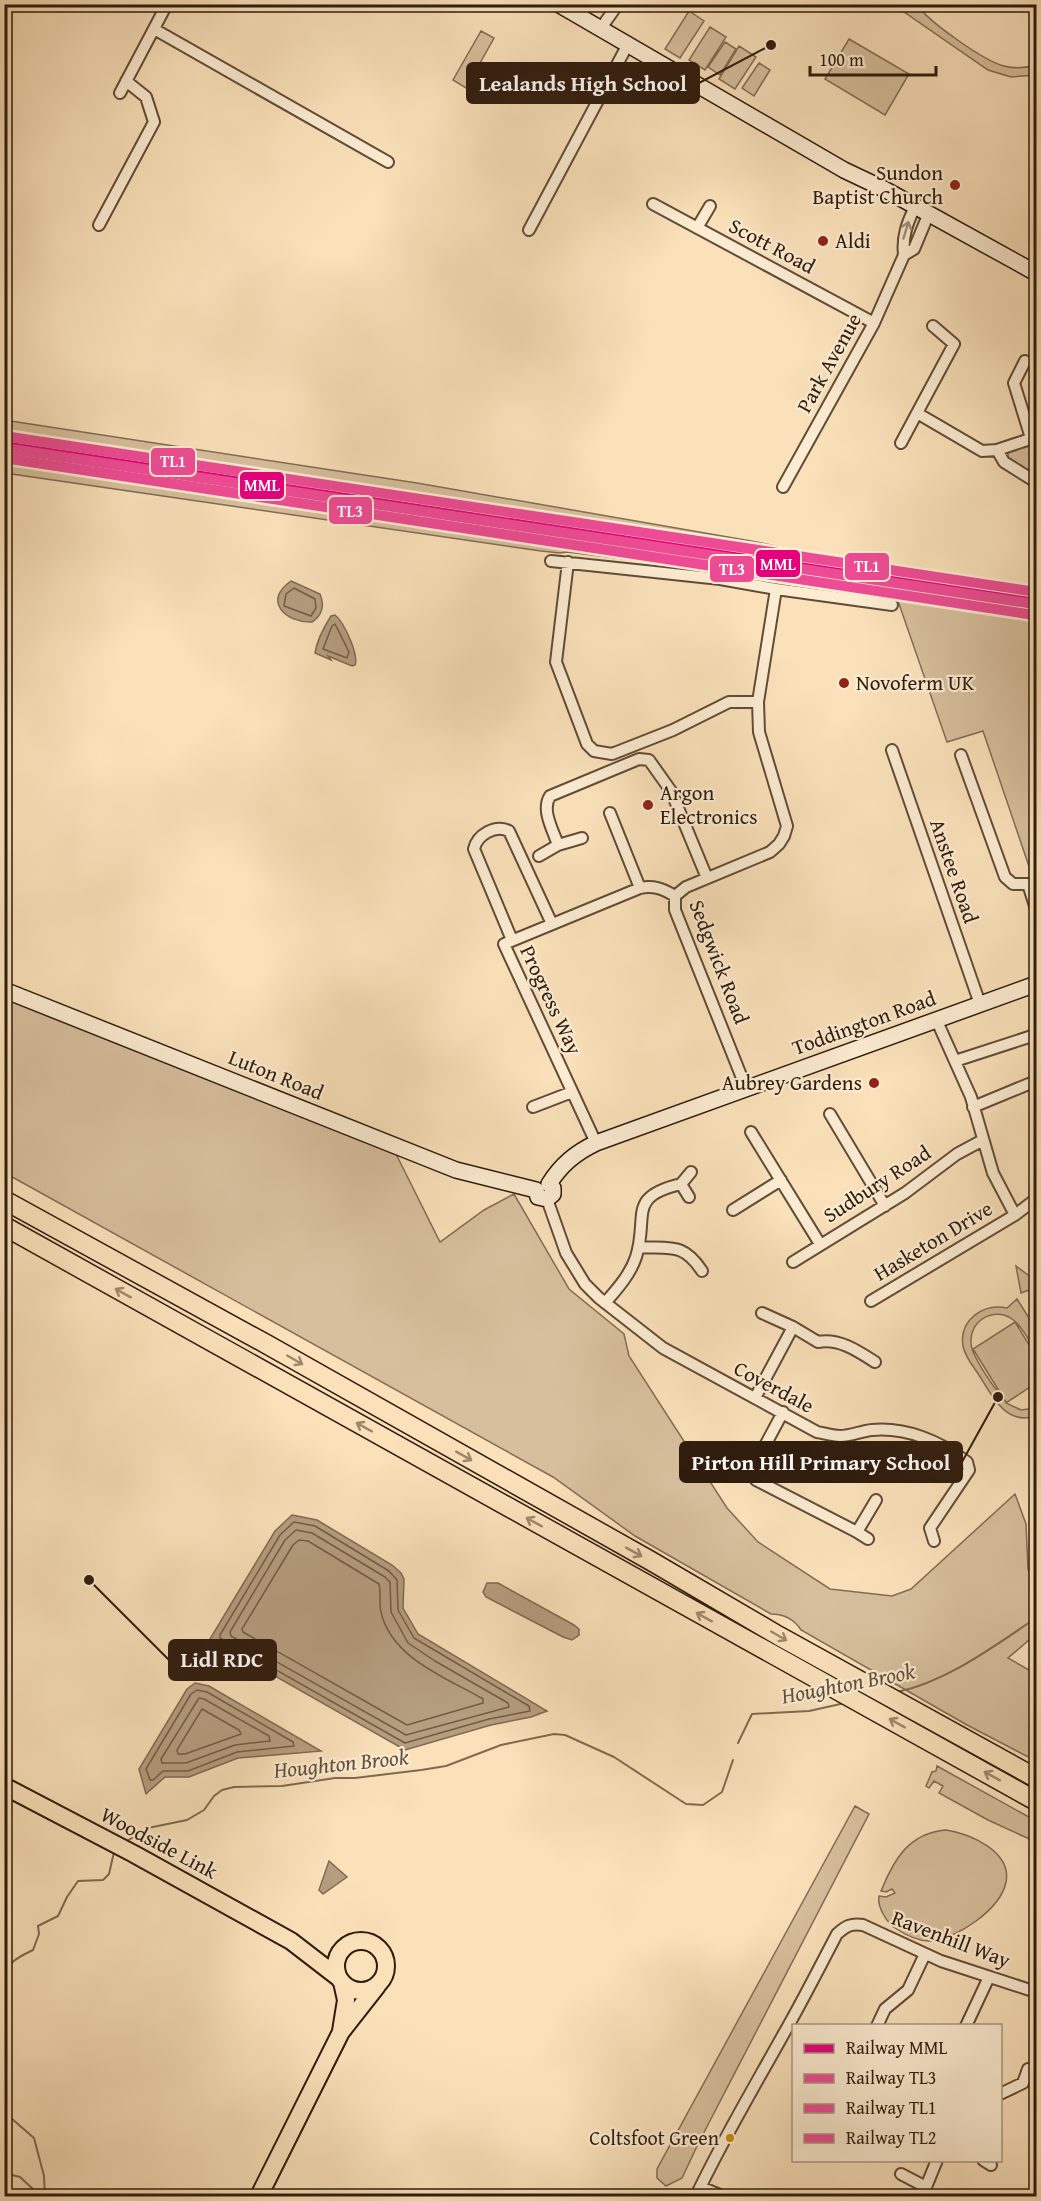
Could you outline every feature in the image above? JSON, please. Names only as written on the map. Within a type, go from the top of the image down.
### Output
[{"type":"highway","points":[[4,1189],[178,1288],[268,1345]]},
{"type":"highway","points":[[4,1200],[268,1345],[900,1703],[947,1752],[1036,1801]]},
{"type":"highway","points":[[4,1226],[873,1710],[927,1729],[956,1735],[1036,1778]]},
{"type":"main road","points":[[558,4],[844,171],[884,189],[1036,273]]},
{"type":"main road","name":"Toddington Road","points":[[544,1191],[569,1159],[580,1150],[596,1143],[1036,984]]},
{"type":"main road","name":"Luton Road","points":[[4,990],[456,1170],[544,1191]]},
{"type":"main road","name":"Woodside Link","points":[[4,1786],[134,1854],[291,1941],[341,1980]]},
{"type":"main road","name":"Woodside Link","points":[[291,1941],[322,1950],[345,1947]]},
{"type":"main road","points":[[259,2196],[341,2032],[386,1973],[387,1965],[382,1951],[377,1946],[363,1941],[351,1943],[345,1947],[340,1952],[336,1965],[346,2000],[341,2032]]},
{"type":"main road","points":[[341,1980],[347,1986],[359,1991],[377,1986]]},
{"type":"street","points":[[120,93],[167,4]]},
{"type":"street","points":[[601,28],[618,4]]},
{"type":"street","points":[[154,29],[388,162]]},
{"type":"street","points":[[529,230],[628,44]]},
{"type":"street","points":[[99,225],[154,122],[146,98],[126,81]]},
{"type":"street","name":"Scott Road","points":[[652,204],[874,323]]},
{"type":"street","points":[[697,228],[710,206]]},
{"type":"street","name":"Park Avenue","points":[[783,487],[874,323],[904,255],[905,232],[922,210]]},
{"type":"street","points":[[901,443],[954,344],[933,326]]},
{"type":"street","points":[[917,413],[982,451],[997,450],[1034,437],[1014,383],[1025,361]]},
{"type":"street","points":[[997,450],[1004,462],[1036,482]]},
{"type":"street","points":[[551,561],[720,579],[776,589],[892,604]]},
{"type":"street","points":[[568,562],[556,662],[587,744],[594,751],[612,754],[623,750],[673,730],[733,700],[758,702]]},
{"type":"street","name":"Sedgwick Road","points":[[746,1088],[675,910],[675,896],[680,891],[707,878],[770,852],[784,836],[787,826],[759,732],[758,702],[776,589]]},
{"type":"street","name":"Anstee Road","points":[[892,750],[980,1004]]},
{"type":"street","points":[[961,755],[1005,877],[1013,884],[1028,884],[1036,909]]},
{"type":"street","points":[[558,845],[547,815],[546,802],[550,796],[633,761],[644,759],[654,764],[671,791],[707,878]]},
{"type":"street","points":[[610,813],[640,888],[651,886],[660,888],[675,896]]},
{"type":"street","points":[[513,940],[474,849],[477,840],[489,832],[501,828],[509,831],[552,924]]},
{"type":"street","points":[[539,856],[558,845],[582,838]]},
{"type":"street","name":"Progress Way","points":[[596,1143],[504,944],[640,888]]},
{"type":"street","name":"Hasketon Drive","points":[[936,1019],[973,1107],[993,1173],[1015,1215]]},
{"type":"street","points":[[955,1061],[1035,1035]]},
{"type":"street","points":[[973,1107],[1036,1081]]},
{"type":"street","points":[[533,1107],[572,1092]]},
{"type":"street","points":[[830,1114],[885,1206]]},
{"type":"street","points":[[751,1132],[820,1244]]},
{"type":"street","name":"Sudbury Road","points":[[793,1262],[885,1206],[957,1154],[982,1140]]},
{"type":"street","points":[[605,1303],[632,1268],[639,1246],[641,1218],[648,1197],[658,1191],[681,1184],[691,1172]]},
{"type":"street","points":[[733,1210],[781,1180]]},
{"type":"street","points":[[681,1184],[689,1197]]},
{"type":"street","name":"Coverdale","points":[[544,1191],[566,1253],[585,1284],[605,1303],[663,1348],[817,1432],[839,1436],[872,1430],[906,1432],[918,1435],[956,1453],[967,1462],[969,1470],[930,1528],[934,1541]]},
{"type":"street","name":"Hasketon Drive","points":[[871,1301],[1015,1215],[1036,1198]]},
{"type":"street","points":[[639,1246],[684,1250],[693,1257],[702,1271]]},
{"type":"street","points":[[762,1312],[818,1342],[840,1343],[876,1362]]},
{"type":"street","points":[[755,1398],[793,1327]]},
{"type":"street","points":[[783,1412],[753,1468],[753,1476],[756,1480],[868,1539]]},
{"type":"street","points":[[857,1532],[876,1500]]},
{"type":"street","name":"Ravenhill Way","points":[[699,2192],[715,2156],[836,1936],[851,1924],[863,1925],[925,1954],[1036,1992]]},
{"type":"street","points":[[878,2024],[885,2009],[908,1990],[925,1954]]},
{"type":"street","points":[[966,2024],[989,1977]]},
{"type":"street","points":[[1002,2093],[1023,2082],[1028,2069]]},
{"type":"street","points":[[901,2174],[927,2192],[936,2162]]},
{"type":"street","points":[[699,2192],[722,2196]]},
{"type":"shaded area","points":[[894,5],[917,5],[945,30],[984,57],[1008,67],[1020,68],[1036,65],[1036,75],[1011,77],[988,70]]},
{"type":"shaded area","points":[[689,11],[704,21],[680,58],[665,49]]},
{"type":"shaded area","points":[[710,27],[726,37],[705,70],[689,60]]},
{"type":"shaded area","points":[[481,31],[494,38],[466,88],[453,80]]},
{"type":"shaded area","points":[[849,39],[909,74],[885,115],[825,79]]},
{"type":"shaded area","points":[[725,42],[736,49],[720,75],[708,67]]},
{"type":"shaded area","points":[[739,46],[756,57],[735,89],[719,79]]},
{"type":"shaded area","points":[[759,63],[770,70],[754,96],[742,88]]},
{"type":"shaded area","points":[[4,420],[417,483],[832,557],[1036,586],[1036,590],[5,434]]},
{"type":"shaded area","points":[[1036,444],[1036,477],[1008,460],[1008,452]]},
{"type":"shaded area","points":[[4,457],[1036,612],[1036,887],[983,731],[947,742],[898,601],[906,597],[878,593],[871,589],[567,552],[541,551],[5,473]]},
{"type":"shaded area","points":[[4,998],[396,1154],[440,1242],[484,1210],[514,1194],[569,1289],[624,1334],[629,1356],[727,1508],[758,1542],[830,1589],[892,1596],[911,1589],[1015,1494],[1026,1524],[1028,1569],[1036,1584],[1036,1634],[1008,1658],[1036,1674],[1036,1761],[967,1725],[801,1630],[788,1618],[771,1614],[635,1536],[553,1477],[5,1173]]},
{"type":"shaded area","points":[[1016,1266],[1036,1281],[1036,1285],[1021,1293]]},
{"type":"shaded area","points":[[1017,1299],[1036,1329],[1036,1353],[1020,1326],[1012,1319],[1005,1315],[991,1315],[978,1322],[971,1335],[971,1343],[972,1349],[980,1365],[1006,1402],[973,1349],[1015,1322],[1036,1356],[1036,1383],[1006,1403],[1021,1410],[1036,1408],[1036,1416],[1025,1418],[1016,1417],[1001,1407],[969,1361],[963,1346],[965,1328],[974,1315],[989,1308],[1007,1308]]},
{"type":"shaded area","points":[[937,1766],[1036,1821],[1036,1842],[988,1820],[939,1793],[943,1786],[934,1781],[929,1788],[926,1786]]},
{"type":"shaded area","points":[[855,1806],[869,1814],[682,2178],[666,2186],[657,2178],[657,2169]]},
{"type":"shaded area","points":[[946,1830],[977,1840],[996,1853],[1003,1862],[1006,1882],[996,1902],[976,1921],[952,1935],[929,1941],[920,1940],[899,1930],[885,1918],[879,1896],[886,1897],[895,1893],[892,1889],[886,1892],[881,1891],[891,1868],[913,1842],[933,1832]]},
{"type":"water","points":[[291,581],[320,594],[322,610],[312,622],[294,619],[281,609],[278,596]]},
{"type":"water","points":[[335,615],[350,639],[355,654],[355,665],[352,666],[328,656],[331,660],[315,653],[323,629],[331,616]]},
{"type":"water","points":[[292,1515],[317,1520],[392,1565],[404,1579],[403,1608],[418,1634],[547,1711],[405,1750],[210,1639],[275,1531]]},
{"type":"water","points":[[487,1583],[498,1583],[574,1625],[579,1629],[579,1635],[572,1640],[563,1637],[486,1597],[483,1592]]},
{"type":"water","points":[[195,1683],[209,1686],[321,1751],[238,1758],[189,1777],[165,1777],[146,1794],[139,1769],[187,1689]]},
{"type":"water","points":[[329,1861],[347,1877],[323,1894],[319,1890]]},
{"type":"waterway","name":"Houghton Brook","points":[[897,1692],[916,1687],[952,1671],[1036,1618]]},
{"type":"waterway","name":"Houghton Brook","points":[[738,1743],[752,1714],[809,1711],[845,1703]]},
{"type":"waterway","name":"Houghton Brook","points":[[127,1841],[148,1828],[187,1820],[204,1810],[214,1796],[222,1790],[234,1787],[282,1786],[446,1766],[501,1745],[554,1734],[565,1735],[614,1757],[686,1804],[703,1805],[722,1792],[733,1760]]},
{"type":"waterway","name":"Houghton Brook","points":[[4,1985],[9,1966],[20,1956],[33,1950],[39,1934],[38,1926],[58,1916],[78,1881],[103,1880],[109,1874],[114,1852]]},
{"type":"waterway","name":"Houghton Brook","points":[[4,2112],[34,2138],[44,2176],[45,2196]]},
{"type":"waterway","points":[[4,2173],[20,2177],[35,2191],[46,2193]]},
{"type":"rail line","name":"TL1","points":[[4,436],[1036,592]]},
{"type":"rail line","name":"MML","points":[[4,446],[1036,603]]},
{"type":"rail line","name":"TL2","points":[[4,448],[1034,604]]},
{"type":"rail line","name":"TL3","points":[[4,458],[1034,615]]},
{"type":"place","name":"Lealands High School","points":[[771,45]]},
{"type":"place","name":"Sundon Baptist Church","points":[[955,185]]},
{"type":"place","name":"Aldi","points":[[823,241]]},
{"type":"place","name":"Novoferm UK","points":[[844,683]]},
{"type":"place","name":"Argon Electronics","points":[[648,805]]},
{"type":"place","name":"Aubrey Gardens","points":[[874,1083]]},
{"type":"place","name":"Pirton Hill Primary School","points":[[998,1397]]},
{"type":"place","name":"Lidl RDC","points":[[89,1580]]},
{"type":"place","name":"Coltsfoot Green","points":[[730,2138]]}]
